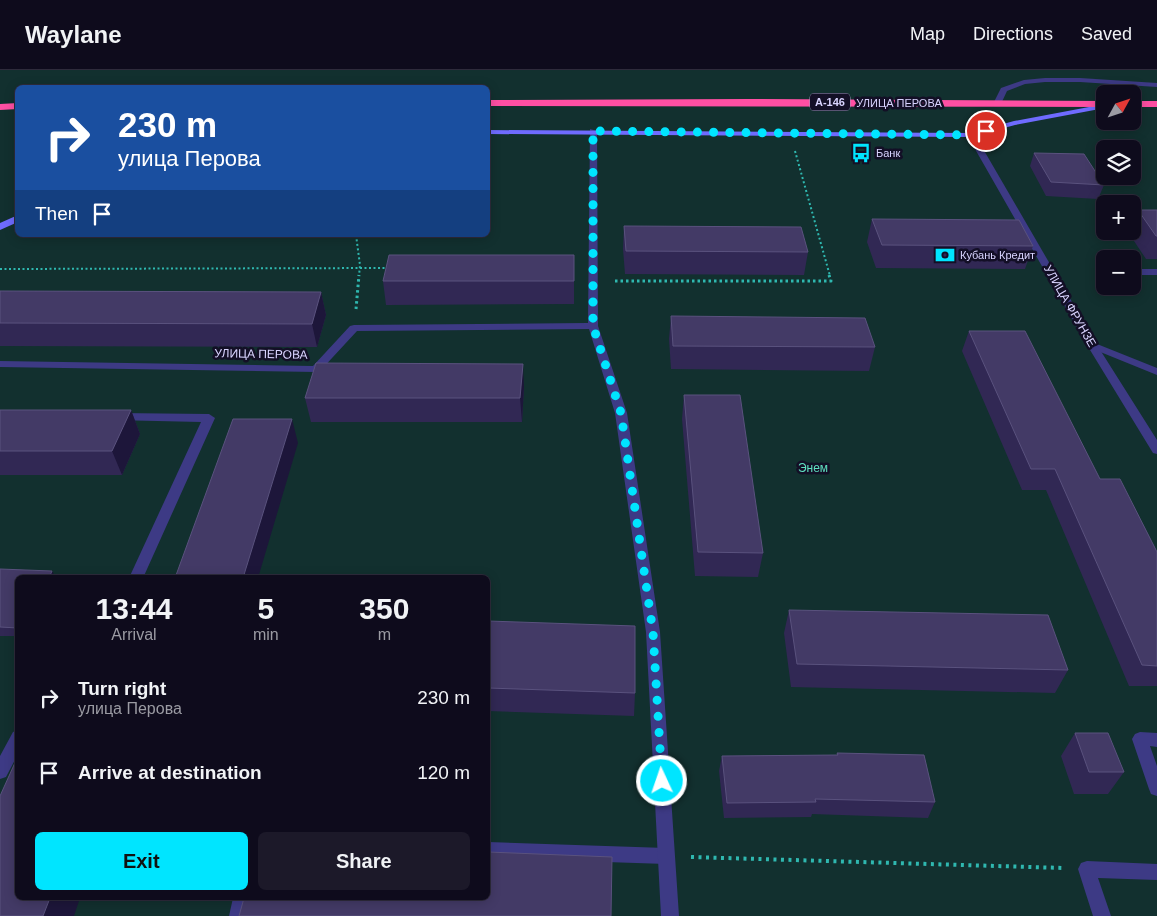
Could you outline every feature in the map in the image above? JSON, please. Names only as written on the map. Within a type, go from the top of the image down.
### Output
[{"type":"highway","name":"УЛИЦА ПЕРОВА","points":[[490,103],[663,102],[1096,105]]},
{"type":"highway","points":[[1141,104],[1157,104]]},
{"type":"highway","points":[[0,106],[15,106]]},
{"type":"street","points":[[997,104],[1004,90],[1024,82],[1080,80],[1157,85]]},
{"type":"street","name":"УЛИЦА ПЕРОВА","points":[[490,132],[593,131],[971,135],[1014,123],[1096,107]]},
{"type":"street","points":[[593,131],[593,326],[621,413],[653,632],[670,916]]},
{"type":"street","name":"УЛИЦА ФРУНЗЕ","points":[[971,135],[1092,345],[1157,450]]},
{"type":"street","points":[[0,227],[14,220]]},
{"type":"street","points":[[1141,272],[1157,272]]},
{"type":"street","points":[[354,328],[593,326]]},
{"type":"street","name":"УЛИЦА ПЕРОВА","points":[[0,364],[316,369],[354,328]]},
{"type":"street","points":[[1092,345],[1157,372]]},
{"type":"street","points":[[109,417],[209,418],[137,575]]},
{"type":"street","points":[[1157,740],[1140,739],[1157,789]]},
{"type":"street","points":[[0,772],[15,743]]},
{"type":"street","points":[[490,850],[666,856]]},
{"type":"street","points":[[1102,916],[1087,869],[1157,872]]},
{"type":"street","points":[[238,916],[242,900]]},
{"type":"path","points":[[594,281],[831,281],[793,143]]},
{"type":"path","points":[[354,328],[359,268],[359,246],[357,237]]},
{"type":"path","points":[[0,269],[398,268]]},
{"type":"path","points":[[666,856],[1087,869]]},
{"type":"green space","name":"Энем","points":[[0,70],[1157,70],[1157,916],[0,916]]},
{"type":"building","points":[[1034,153],[1084,154],[1096,173],[1096,185],[1051,182]]},
{"type":"building","points":[[1141,210],[1157,210],[1156,236],[1141,214]]},
{"type":"building","points":[[872,219],[1019,220],[1033,246],[882,245]]},
{"type":"building","points":[[624,226],[801,227],[808,252],[626,251]]},
{"type":"building","points":[[389,255],[574,255],[574,281],[383,281]]},
{"type":"building","points":[[0,291],[321,292],[312,324],[0,323]]},
{"type":"building","points":[[671,316],[865,318],[875,347],[673,346]]},
{"type":"building","points":[[969,331],[1025,331],[1100,479],[1120,479],[1157,552],[1157,666],[1142,665],[1055,469],[1031,469]]},
{"type":"building","points":[[316,363],[523,364],[520,398],[305,398]]},
{"type":"building","points":[[684,395],[740,395],[763,553],[698,552]]},
{"type":"building","points":[[0,410],[131,410],[112,451],[0,451]]},
{"type":"building","points":[[233,419],[292,419],[244,575],[176,575]]},
{"type":"building","points":[[0,569],[52,571],[50,575],[15,575],[15,628],[0,627]]},
{"type":"building","points":[[789,610],[1048,615],[1068,670],[797,664]]},
{"type":"building","points":[[490,621],[635,626],[635,693],[490,688]]},
{"type":"building","points":[[1075,733],[1108,733],[1124,772],[1089,772]]},
{"type":"building","points":[[837,753],[924,755],[935,802],[815,799],[816,802],[727,803],[722,756],[838,755]]},
{"type":"building","points":[[15,763],[15,900],[49,900],[43,916],[0,916],[0,796]]},
{"type":"building","points":[[490,852],[612,857],[611,916],[239,916],[243,900],[490,900]]},
{"type":"place","name":"Банк","points":[[861,153]]},
{"type":"place","name":"Кубань Кредит","points":[[945,255]]},
{"type":"route","points":[[662,781],[653,632],[621,413],[593,326],[593,131],[971,135],[986,131]]}]
